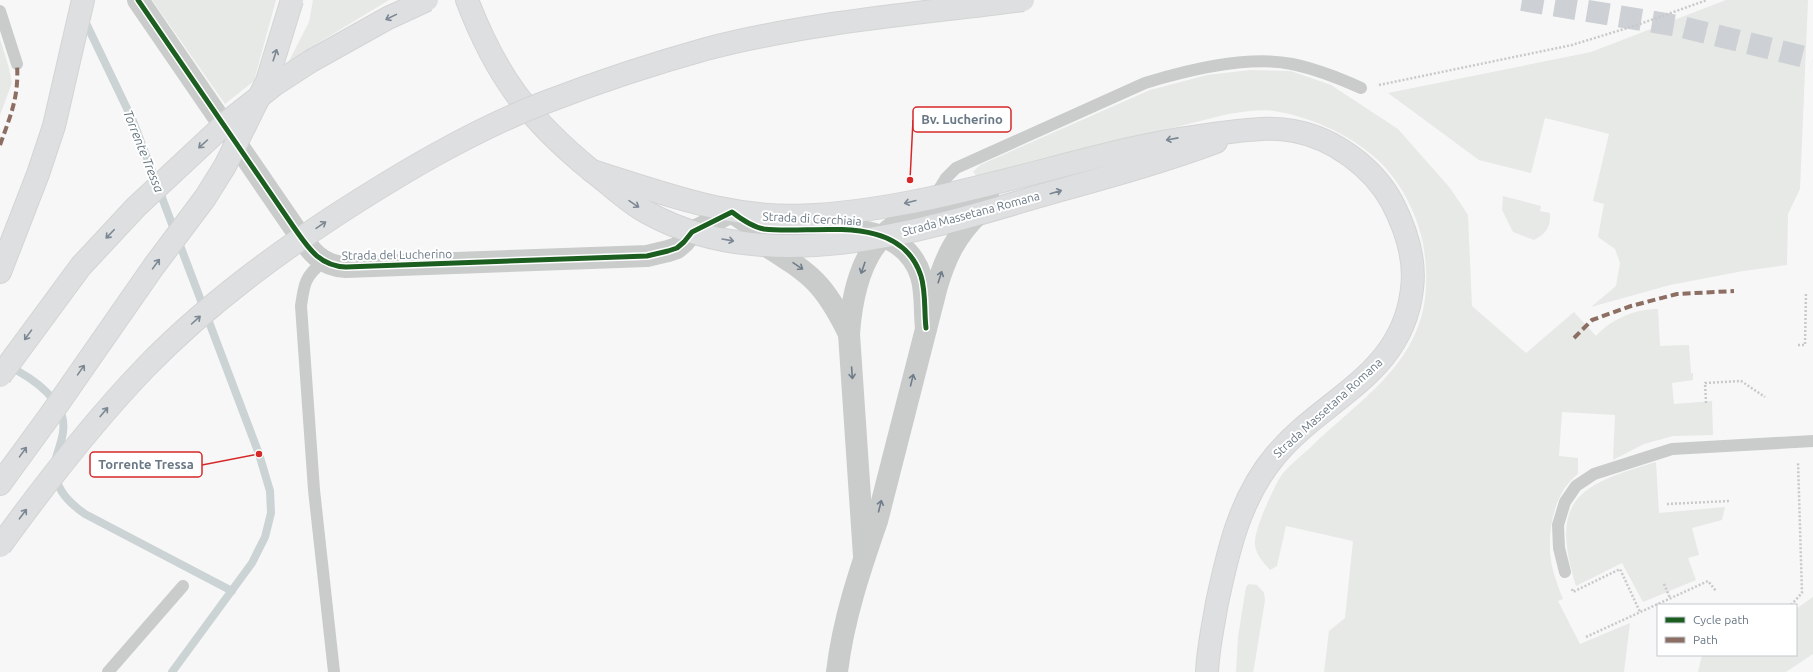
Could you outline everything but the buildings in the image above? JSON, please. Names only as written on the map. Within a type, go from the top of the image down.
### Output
[{"type":"main road","points":[[0,236],[27,166],[43,118],[70,0]]},
{"type":"main road","points":[[0,272],[38,174],[54,126],[83,0]]},
{"type":"main road","points":[[0,484],[51,414],[154,266],[205,198],[225,166],[267,80],[292,0]]},
{"type":"main road","points":[[0,376],[81,266],[136,207],[226,124],[274,85],[388,18],[427,0]]},
{"type":"main road","name":"Strada Massetana Romana","points":[[467,0],[485,44],[517,97],[561,146],[636,206],[659,219],[692,232],[728,240],[764,245],[829,244],[884,236],[978,214],[1167,159],[1216,142],[1239,131]]},
{"type":"main road","points":[[0,546],[58,469],[109,406],[146,366],[198,318],[279,254],[388,182],[445,150],[545,102],[654,65],[707,49],[799,30],[1023,0]]},
{"type":"main road","name":"Strada Massetana Romana","points":[[592,171],[675,198],[732,212],[785,216],[820,215],[897,205],[1085,159],[1185,137],[1260,128],[1278,129],[1306,134],[1337,148],[1362,165],[1384,189],[1405,230],[1412,257],[1413,284],[1404,324],[1393,345],[1384,357],[1364,378],[1291,438],[1268,465],[1251,490],[1237,524],[1225,569],[1211,636],[1207,672]]},
{"type":"street","name":"Strada del Lucherino","points":[[138,0],[295,229],[310,250],[323,262],[338,267],[346,267],[648,256],[668,252],[677,248],[692,232],[732,212]]},
{"type":"street","name":"Strada di Cerchiaia","points":[[864,556],[849,334],[853,304],[865,262],[874,247],[884,236],[907,218],[1072,172],[1085,159]]},
{"type":"street","points":[[675,198],[688,214],[692,232]]},
{"type":"street","name":"Strada di Cerchiaia","points":[[732,212],[753,226],[763,229],[845,229],[884,236],[907,252],[921,275],[926,328]]},
{"type":"street","name":"Strada di Cerchiaia","points":[[836,672],[845,624],[864,556],[876,521],[926,328],[944,265],[962,230],[978,214]]},
{"type":"street","name":"Strada di Cerchiaia","points":[[764,245],[814,279],[830,298],[849,334]]},
{"type":"lane","points":[[0,11],[16,64]]},
{"type":"lane","points":[[935,196],[946,178],[956,168],[1145,83],[1174,74],[1249,62],[1291,64],[1337,76],[1361,88]]},
{"type":"lane","points":[[323,262],[309,275],[304,286],[301,306],[314,490],[334,672]]},
{"type":"lane","points":[[1565,572],[1559,548],[1558,525],[1565,502],[1576,486],[1594,474],[1664,451],[1813,441]]},
{"type":"lane","points":[[108,672],[183,586]]},
{"type":"path","points":[[1361,88],[1444,73],[1572,45],[1637,25],[1707,0]]},
{"type":"path","points":[[1798,345],[1805,345],[1806,292]]},
{"type":"path","points":[[1706,403],[1705,383],[1741,381],[1765,397]]},
{"type":"path","points":[[1792,604],[1802,593],[1798,442]]},
{"type":"path","points":[[1667,504],[1729,501]]},
{"type":"path","points":[[1565,572],[1573,592],[1620,569],[1640,612]]},
{"type":"path","points":[[1657,604],[1708,581],[1716,591]]},
{"type":"path","points":[[1664,584],[1670,598]]},
{"type":"path","points":[[1586,636],[1657,604]]},
{"type":"shaded area","points":[[152,0],[276,0],[254,81],[225,104]]},
{"type":"shaded area","points":[[313,0],[389,0],[318,43],[287,65],[309,22]]},
{"type":"shaded area","points":[[1726,0],[1808,0],[1800,189],[1788,214],[1787,265],[1743,271],[1670,285],[1591,307],[1616,286],[1620,263],[1615,249],[1598,237],[1604,204],[1593,201],[1609,134],[1545,118],[1531,173],[1479,160],[1388,93],[1591,52]]},
{"type":"shaded area","points":[[0,39],[12,83],[0,115]]},
{"type":"shaded area","points":[[1250,70],[1291,71],[1331,85],[1398,129],[1450,188],[1468,215],[1472,306],[1526,353],[1574,312],[1596,336],[1616,320],[1624,316],[1649,309],[1658,309],[1660,346],[1689,345],[1693,380],[1672,383],[1674,404],[1712,401],[1713,435],[1673,436],[1644,444],[1613,460],[1615,415],[1562,412],[1559,456],[1578,458],[1578,474],[1570,481],[1559,499],[1550,531],[1550,552],[1552,564],[1563,599],[1558,601],[1580,644],[1630,623],[1624,672],[1324,672],[1329,631],[1345,618],[1353,541],[1286,526],[1277,566],[1270,570],[1257,553],[1255,539],[1257,531],[1272,493],[1282,474],[1379,385],[1396,365],[1411,343],[1421,318],[1426,290],[1425,257],[1420,232],[1405,195],[1382,164],[1371,154],[1332,129],[1303,118],[1268,110],[1228,114],[981,176],[976,175],[973,172],[980,165],[1150,90],[1207,75]]},
{"type":"shaded area","points":[[1503,196],[1541,206],[1540,211],[1550,213],[1549,226],[1545,233],[1534,240],[1513,232],[1502,210]]},
{"type":"shaded area","points":[[1656,462],[1659,513],[1725,507],[1722,520],[1692,528],[1699,555],[1688,558],[1696,580],[1643,602],[1622,563],[1576,586],[1568,557],[1566,533],[1569,515],[1577,500],[1589,488],[1607,479],[1629,470]]},
{"type":"shaded area","points":[[1249,584],[1257,585],[1264,593],[1265,600],[1253,672],[1236,672],[1238,637],[1246,587]]},
{"type":"shaded area","points":[[1813,597],[1813,654],[1786,672],[1698,672],[1702,656],[1797,656],[1797,608]]},
{"type":"waterway","name":"Torrente Tressa","points":[[84,19],[133,121],[259,454],[270,491],[271,513],[265,537],[252,563],[172,672]]},
{"type":"waterway","points":[[8,366],[37,384],[54,400],[60,410],[63,421],[63,432],[55,462]]},
{"type":"waterway","points":[[56,476],[57,482],[66,498],[85,514],[232,591]]},
{"type":"tunnel","points":[[1522,0],[1678,26],[1813,59]]},
{"type":"marked path","points":[[0,145],[11,114],[15,96],[17,86],[17,64]]},
{"type":"marked path","points":[[1574,338],[1592,320],[1631,306],[1677,294],[1734,291]]},
{"type":"cycle path","points":[[138,0],[310,250],[322,260],[329,263],[346,267],[647,256],[677,248],[692,232],[732,212],[751,225],[764,229],[853,230],[875,234],[895,242],[910,256],[921,276],[923,282],[926,328]]},
{"type":"place","name":"Bv. Lucherino","points":[[910,180]]},
{"type":"place","name":"Torrente Tressa","points":[[259,454]]}]
